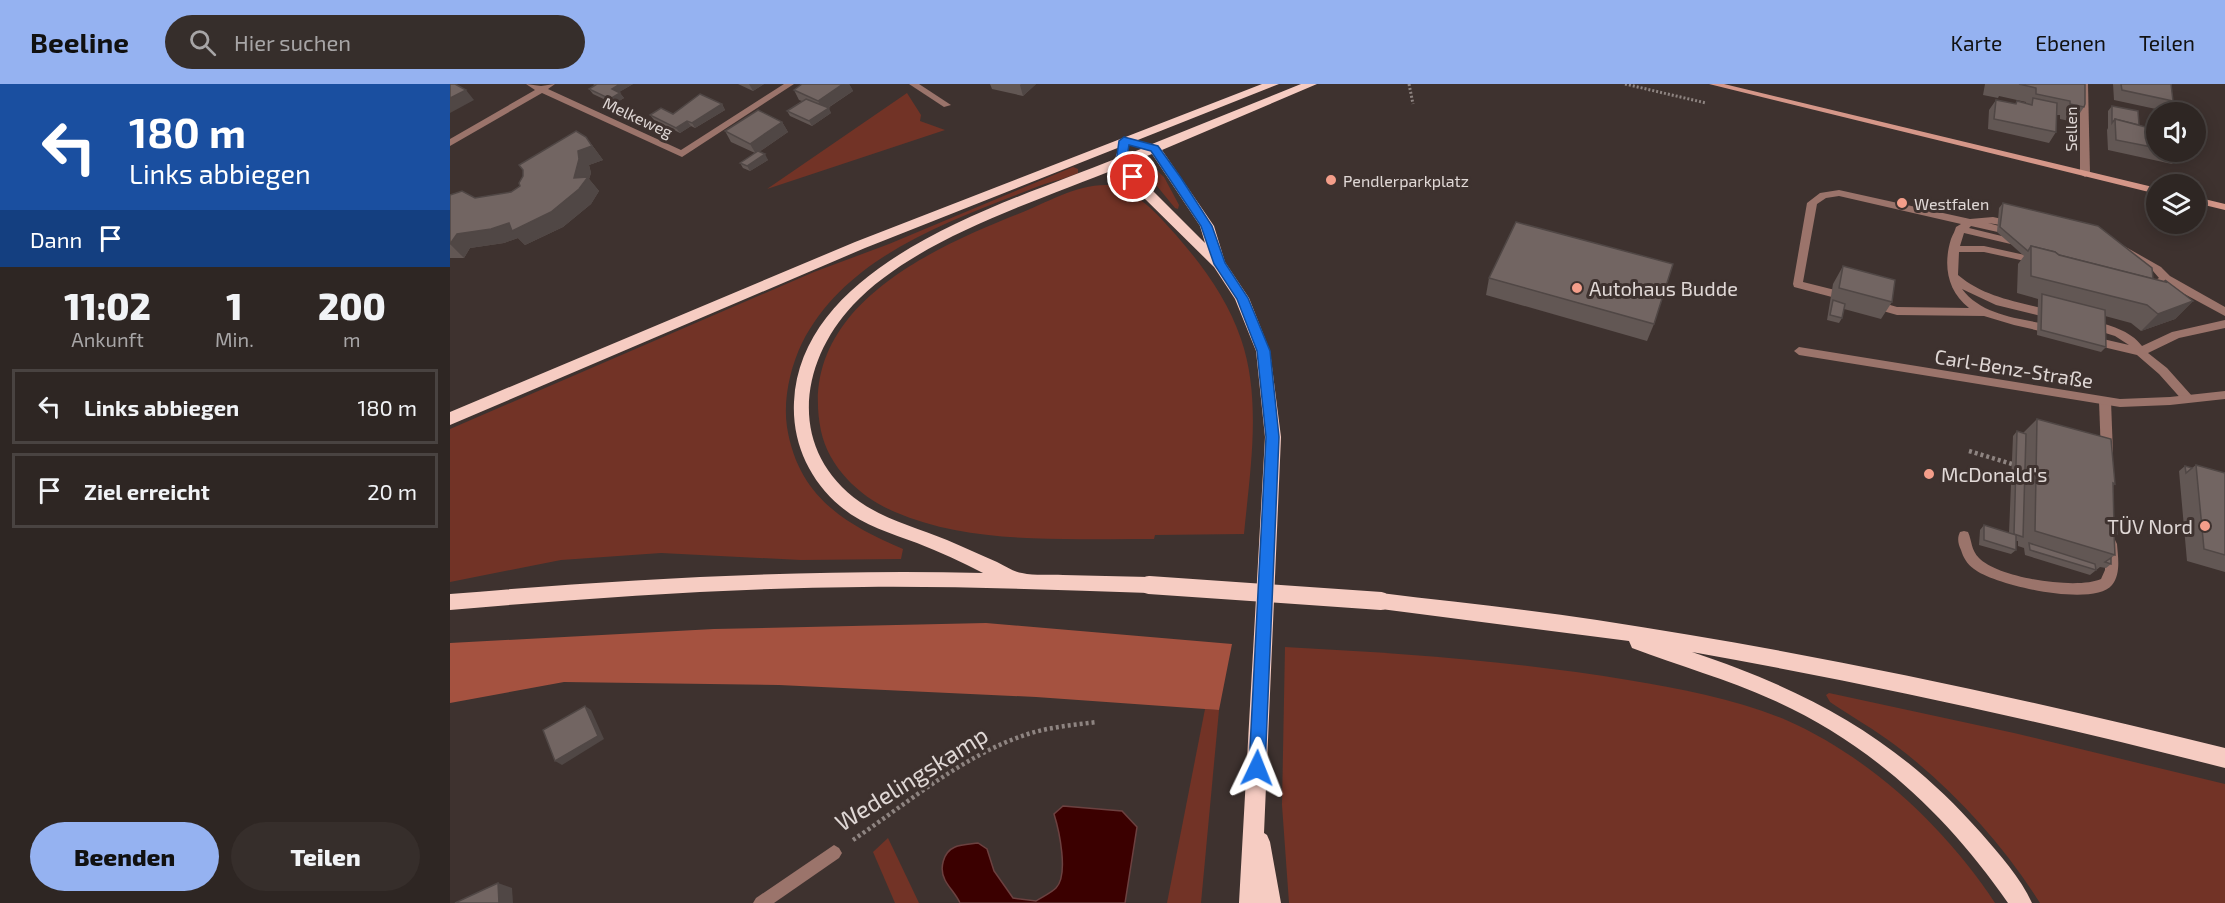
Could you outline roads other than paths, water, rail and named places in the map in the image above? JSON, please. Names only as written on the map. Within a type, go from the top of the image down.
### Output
[{"type":"highway","points":[[450,419],[849,249],[1273,84]]},
{"type":"highway","points":[[1019,581],[926,539],[873,520],[831,488],[806,446],[800,408],[805,375],[817,343],[839,311],[864,285],[895,261],[961,227],[1311,84]]},
{"type":"highway","points":[[1124,141],[1155,149],[1206,226],[1219,264]]},
{"type":"highway","points":[[1124,141],[1121,163],[1146,192],[1219,264],[1252,317],[1263,351],[1273,437],[1250,903]]},
{"type":"highway","points":[[450,602],[648,587],[888,579],[1149,585],[1381,601],[1595,627],[1709,646],[2038,712],[2225,758]]},
{"type":"highway","points":[[1595,627],[1717,670],[1790,699],[1854,733],[1900,768],[1947,810],[1988,857],[2021,903]]},
{"type":"highway","points":[[1256,811],[1270,903]]},
{"type":"main road","points":[[1713,84],[2146,188]]},
{"type":"main road","points":[[2206,202],[2225,207]]},
{"type":"street","name":"Melkeweg","points":[[530,84],[682,154],[790,84]]},
{"type":"street","points":[[450,143],[551,84]]},
{"type":"street","points":[[913,84],[947,105]]},
{"type":"street","name":"Sellen","points":[[2084,84],[2085,174]]},
{"type":"street","points":[[1959,229],[2027,236],[1839,193],[1823,195],[1812,203],[1798,284],[1897,311],[1984,312],[2140,352],[2176,335],[2225,324]]},
{"type":"street","points":[[1971,222],[1959,229],[1955,236],[1953,276],[1956,289],[1962,298],[1984,312]]},
{"type":"street","points":[[2119,246],[2152,266],[2166,279],[2225,312]]},
{"type":"street","points":[[1954,249],[1984,249],[2048,263]]},
{"type":"street","points":[[2118,258],[2152,266]]},
{"type":"street","points":[[1953,276],[1960,284],[1983,296],[2116,332],[2135,344],[2140,352],[2163,372],[2188,399]]},
{"type":"street","points":[[2142,278],[2153,286],[2166,279]]},
{"type":"street","name":"Carl-Benz-Straße","points":[[1799,351],[2105,401],[2146,402],[2225,395]]},
{"type":"street","points":[[2105,401],[2108,463]]},
{"type":"street","points":[[1964,536],[1970,556],[1987,571],[2012,578],[2085,590],[2101,587],[2110,578],[2110,534]]},
{"type":"street","name":"Wedelingskamp","points":[[761,903],[834,853]]},
{"type":"place","name":"Pendlerparkplatz","points":[[1331,180]]},
{"type":"place","name":"Westfalen","points":[[1902,203]]},
{"type":"place","name":"Autohaus Budde","points":[[1577,288]]},
{"type":"place","name":"McDonald's","points":[[1929,474]]},
{"type":"place","name":"TÜV Nord","points":[[2205,526]]}]
